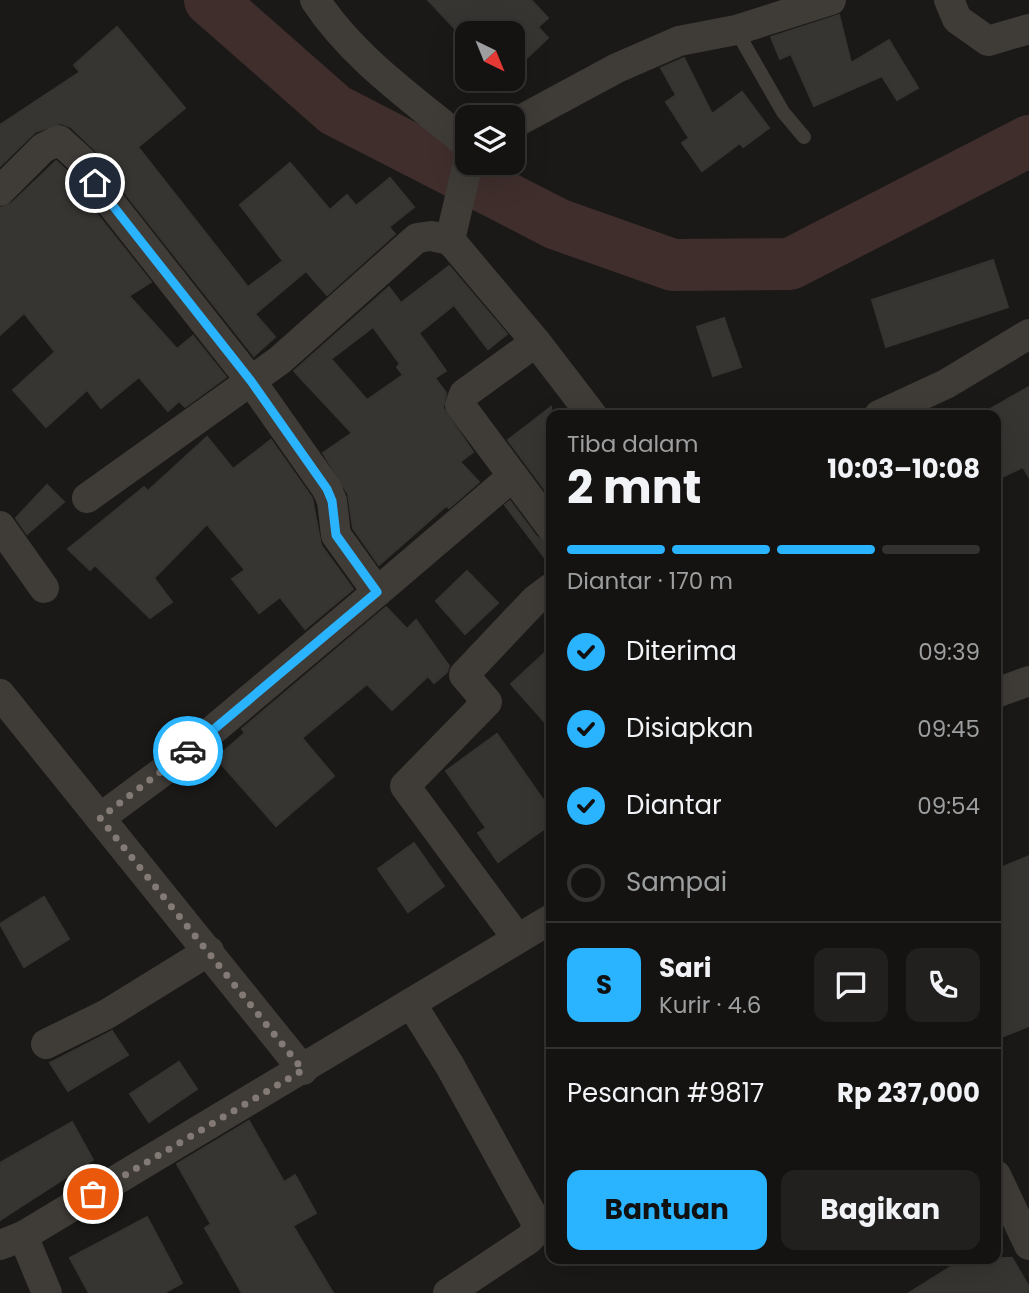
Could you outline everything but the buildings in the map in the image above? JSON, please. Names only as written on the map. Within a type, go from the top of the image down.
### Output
[{"type":"street","points":[[315,0],[350,44],[382,76],[455,134]]},
{"type":"street","points":[[525,118],[617,68],[679,41],[736,30],[831,0]]},
{"type":"street","points":[[949,0],[957,19],[971,32],[988,41],[1016,33]]},
{"type":"street","points":[[0,191],[43,148],[59,140],[82,161],[95,183],[251,381],[327,489],[332,501],[336,535],[377,592]]},
{"type":"street","points":[[452,232],[465,175]]},
{"type":"street","points":[[452,232],[588,410]]},
{"type":"street","points":[[87,498],[280,360],[410,243],[452,232]]},
{"type":"street","points":[[890,410],[946,384],[1029,334]]},
{"type":"street","points":[[536,342],[460,399],[460,405],[546,520]]},
{"type":"street","points":[[100,818],[169,767],[513,476]]},
{"type":"street","points":[[0,526],[44,588]]},
{"type":"street","points":[[517,938],[405,786],[487,702],[464,676],[535,600],[546,592]]},
{"type":"street","points":[[1001,690],[1029,681]]},
{"type":"street","points":[[0,694],[303,1070]]},
{"type":"street","points":[[47,1293],[11,1240],[303,1070],[546,922]]},
{"type":"street","points":[[46,1044],[107,1014],[209,951]]},
{"type":"street","points":[[411,1003],[456,1077],[536,1222],[535,1231],[529,1239],[448,1293]]},
{"type":"street","points":[[1001,1186],[1029,1245]]},
{"type":"lane","points":[[736,30],[783,112],[804,137]]},
{"type":"waterway","points":[[210,0],[335,110],[557,224],[673,265],[790,264],[1029,141]]},
{"type":"way so far","points":[[93,1194],[303,1070],[100,818],[188,751]]},
{"type":"route","points":[[95,183],[251,381],[327,489],[332,501],[336,535],[377,592],[188,751]]}]
